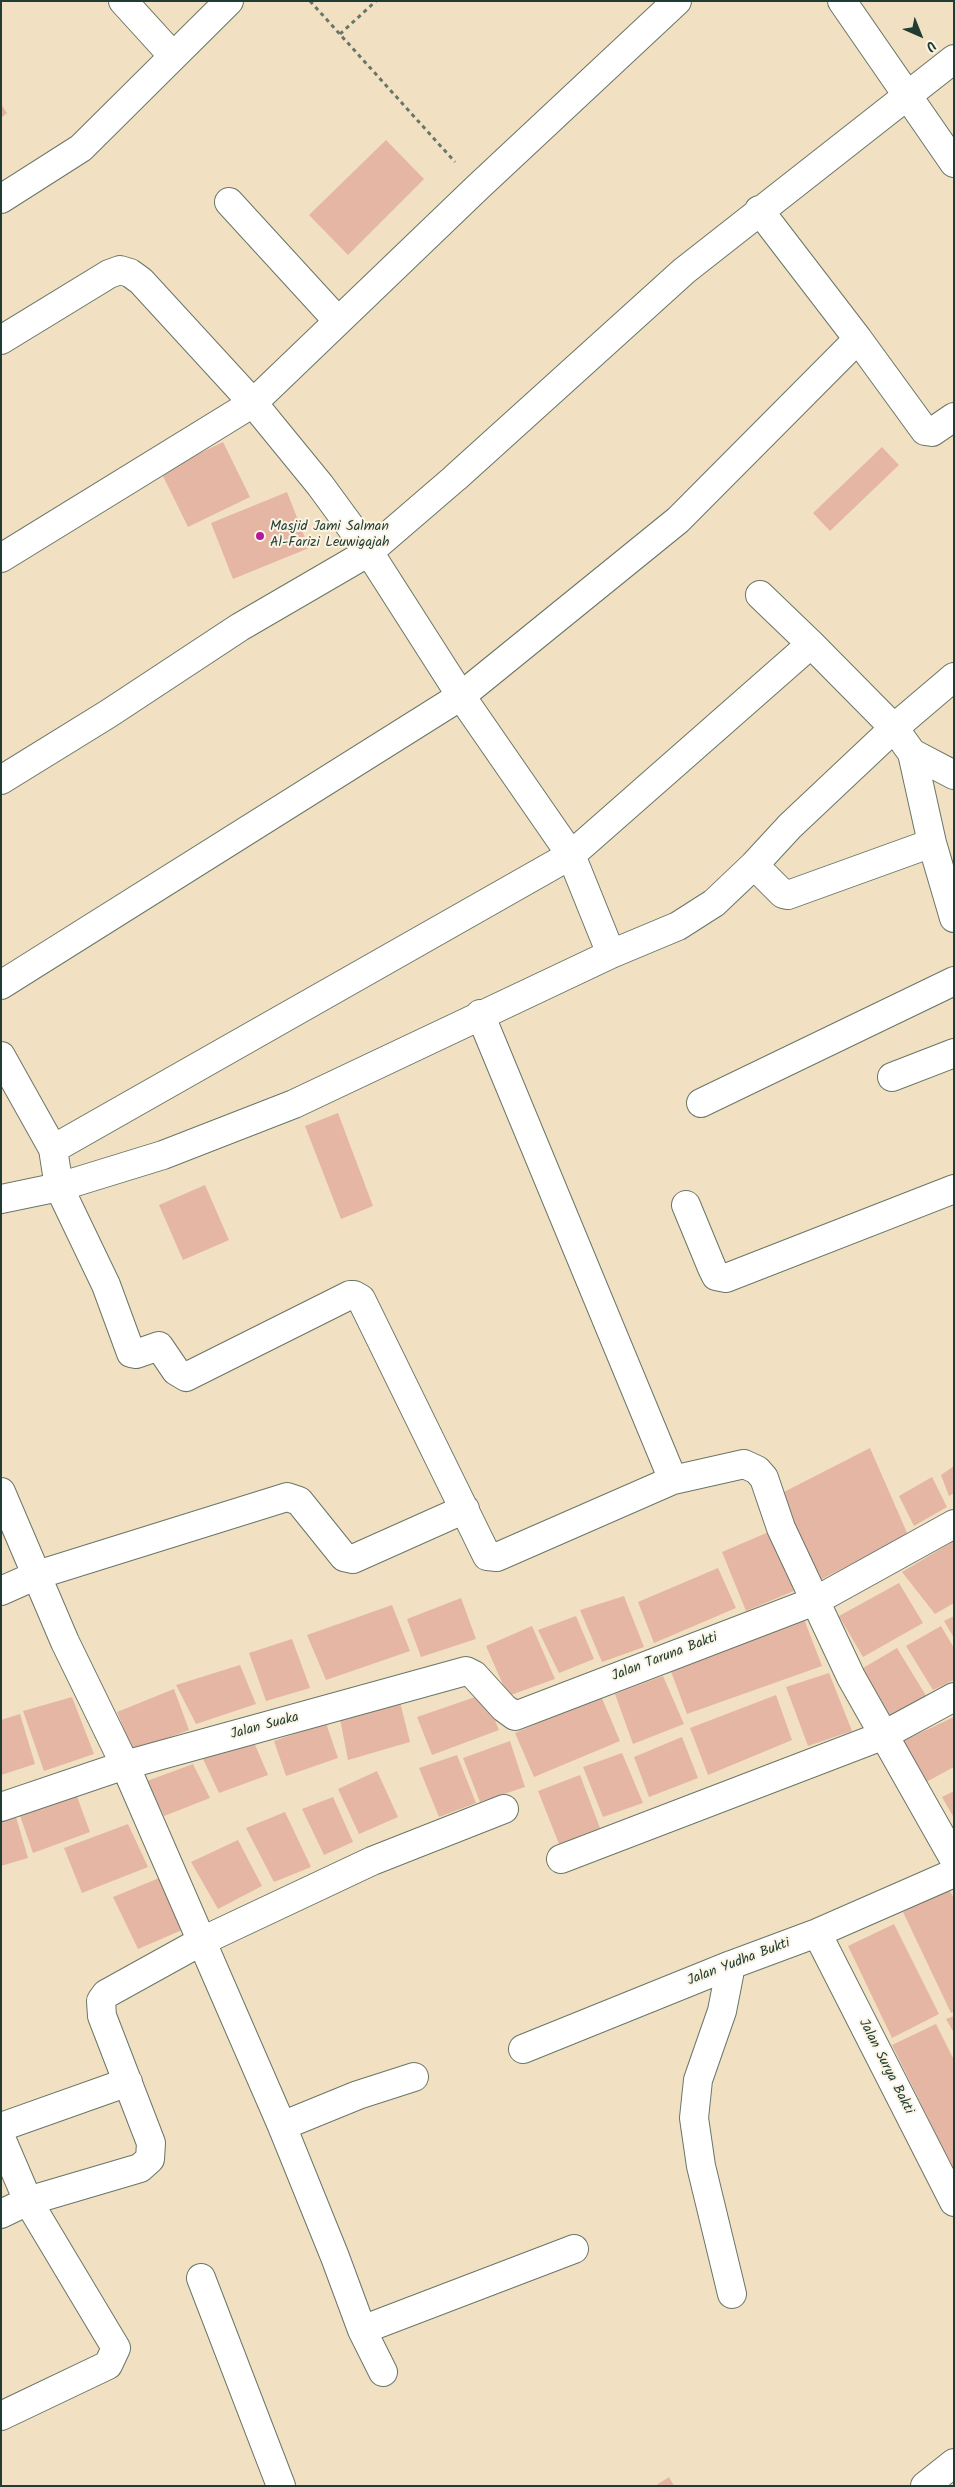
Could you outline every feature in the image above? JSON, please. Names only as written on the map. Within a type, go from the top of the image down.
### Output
[{"type":"street","points":[[123,1],[173,56]]},
{"type":"street","points":[[1,200],[81,148],[229,1]]},
{"type":"street","points":[[1,558],[253,403],[478,187],[678,1]]},
{"type":"street","points":[[842,1],[954,164]]},
{"type":"street","points":[[1,780],[108,714],[240,627],[369,552],[455,478],[684,271],[759,210],[954,59]]},
{"type":"street","points":[[229,202],[338,321]]},
{"type":"street","points":[[759,210],[858,338],[926,431],[932,432],[954,417]]},
{"type":"street","points":[[1,340],[109,274],[120,270],[130,273],[141,281],[253,403],[320,486],[369,552],[461,696],[571,856],[611,954]]},
{"type":"street","points":[[1,985],[461,696],[678,520],[858,338]]},
{"type":"street","points":[[760,595],[894,728],[912,753],[932,843],[954,918]]},
{"type":"street","points":[[53,1150],[571,856],[811,644]]},
{"type":"street","points":[[1,1199],[58,1187],[163,1155],[294,1104],[480,1014],[611,954],[678,926],[714,903],[754,865],[790,826],[894,728],[954,677]]},
{"type":"street","points":[[912,753],[954,775]]},
{"type":"street","points":[[754,865],[782,894],[788,895],[932,843]]},
{"type":"street","points":[[701,1103],[954,980]]},
{"type":"street","points":[[480,1014],[673,1480]]},
{"type":"street","points":[[892,1077],[954,1053]]},
{"type":"street","points":[[1,1056],[53,1150],[58,1187],[106,1285],[128,1350],[136,1354],[159,1346],[180,1375],[186,1376],[350,1295],[361,1299],[465,1509],[482,1550],[487,1556],[497,1556],[673,1480],[744,1464],[757,1470],[764,1478],[781,1528],[851,1677],[882,1736],[954,1859]]},
{"type":"street","points":[[686,1205],[716,1276],[726,1278],[954,1189]]},
{"type":"street","points":[[1,1492],[65,1642],[125,1765],[200,1942],[282,2126],[335,2256],[362,2330],[383,2372]]},
{"type":"street","points":[[1,1591],[37,1575],[287,1497],[299,1501],[344,1557],[353,1559],[465,1509]]},
{"type":"street","name":"Jalan Taruna Bakti","points":[[515,1716],[815,1601],[954,1524]]},
{"type":"street","name":"Jalan Suaka","points":[[1,1808],[125,1765],[466,1671],[474,1674],[504,1708],[515,1716]]},
{"type":"street","points":[[561,1859],[882,1736],[954,1697]]},
{"type":"street","points":[[1,2214],[28,2201],[140,2168],[148,2162],[151,2154],[151,2143],[102,2016],[101,2001],[106,1994],[200,1942],[372,1861],[504,1809]]},
{"type":"street","name":"Jalan Yudha Bukti","points":[[523,2049],[730,1965],[817,1933],[954,1873]]},
{"type":"street","name":"Jalan Surya Bakti","points":[[817,1933],[954,2202]]},
{"type":"street","points":[[730,1965],[722,2011],[698,2080],[694,2118],[701,2166],[732,2294]]},
{"type":"street","points":[[282,2126],[358,2096],[414,2077]]},
{"type":"street","points":[[1,2127],[128,2082]]},
{"type":"street","points":[[1,2138],[28,2201],[116,2348],[108,2365],[1,2416]]},
{"type":"street","points":[[362,2330],[574,2249]]},
{"type":"street","points":[[201,2278],[281,2486]]},
{"type":"street","points":[[924,2486],[954,2464]]},
{"type":"path","points":[[310,1],[478,187]]},
{"type":"path","points":[[340,34],[376,1]]},
{"type":"building","points":[[1,104],[7,113],[1,118]]},
{"type":"building","points":[[386,140],[424,179],[348,255],[309,215]]},
{"type":"building","points":[[223,442],[250,497],[188,527],[161,472]]},
{"type":"building","points":[[882,447],[899,465],[830,531],[813,513]]},
{"type":"building","name":"Masjid Jami Salman Al-Farizi Leuwigajah","points":[[287,492],[309,548],[233,579],[211,523]]},
{"type":"building","points":[[338,1113],[373,1206],[341,1219],[305,1126]]},
{"type":"building","points":[[205,1185],[229,1240],[183,1260],[159,1205]]},
{"type":"building","points":[[870,1448],[908,1535],[818,1581],[780,1494]]},
{"type":"building","points":[[954,1466],[954,1493],[949,1496],[941,1475]]},
{"type":"building","points":[[932,1477],[947,1507],[914,1526],[899,1496]]},
{"type":"building","points":[[771,1531],[794,1591],[746,1611],[722,1552]]},
{"type":"building","points":[[954,1541],[954,1603],[935,1614],[902,1572]]},
{"type":"building","points":[[718,1568],[736,1608],[654,1643],[638,1602]]},
{"type":"building","points":[[899,1583],[923,1623],[863,1657],[839,1616]]},
{"type":"building","points":[[624,1596],[644,1647],[602,1662],[580,1610]]},
{"type":"building","points":[[461,1598],[476,1639],[421,1657],[407,1619]]},
{"type":"building","points":[[392,1605],[410,1651],[326,1680],[307,1635]]},
{"type":"building","points":[[576,1616],[594,1659],[559,1673],[538,1630]]},
{"type":"building","points":[[954,1616],[954,1638],[944,1621]]},
{"type":"building","points":[[804,1619],[822,1666],[687,1714],[670,1669]]},
{"type":"building","points":[[532,1626],[555,1679],[508,1696],[486,1646]]},
{"type":"building","points":[[941,1626],[954,1648],[954,1680],[933,1690],[906,1646]]},
{"type":"building","points":[[292,1639],[310,1688],[266,1701],[249,1653]]},
{"type":"building","points":[[897,1648],[928,1699],[886,1721],[858,1671]]},
{"type":"building","points":[[240,1665],[256,1704],[196,1724],[176,1685]]},
{"type":"building","points":[[829,1673],[852,1731],[808,1746],[786,1687]]},
{"type":"building","points":[[663,1676],[684,1724],[633,1744],[615,1694]]},
{"type":"building","points":[[174,1689],[189,1730],[133,1751],[117,1712]]},
{"type":"building","points":[[484,1694],[499,1730],[432,1755],[417,1717]]},
{"type":"building","points":[[776,1695],[792,1740],[708,1775],[690,1728]]},
{"type":"building","points":[[601,1696],[620,1741],[534,1777],[515,1733]]},
{"type":"building","points":[[72,1697],[94,1754],[44,1771],[23,1711]]},
{"type":"building","points":[[400,1702],[410,1742],[348,1760],[340,1719]]},
{"type":"building","points":[[20,1714],[35,1764],[1,1775],[1,1720]]},
{"type":"building","points":[[954,1717],[954,1767],[926,1782],[903,1741]]},
{"type":"building","points":[[326,1723],[338,1758],[286,1776],[274,1741]]},
{"type":"building","points":[[682,1737],[698,1778],[649,1797],[634,1757]]},
{"type":"building","points":[[253,1740],[268,1775],[219,1793],[203,1759]]},
{"type":"building","points":[[510,1741],[525,1787],[480,1802],[463,1758]]},
{"type":"building","points":[[622,1753],[643,1803],[603,1817],[583,1767]]},
{"type":"building","points":[[457,1755],[476,1803],[439,1817],[419,1768]]},
{"type":"building","points":[[193,1764],[210,1798],[164,1816],[147,1781]]},
{"type":"building","points":[[377,1771],[398,1817],[359,1834],[338,1789]]},
{"type":"building","points":[[580,1775],[600,1828],[559,1844],[538,1791]]},
{"type":"building","points":[[75,1791],[90,1832],[33,1853],[18,1810]]},
{"type":"building","points":[[954,1791],[954,1818],[942,1797]]},
{"type":"building","points":[[333,1797],[353,1842],[324,1855],[302,1809]]},
{"type":"building","points":[[14,1810],[28,1858],[1,1866],[1,1814]]},
{"type":"building","points":[[285,1812],[311,1867],[274,1882],[246,1828]]},
{"type":"building","points":[[128,1824],[148,1867],[82,1893],[64,1848]]},
{"type":"building","points":[[238,1840],[262,1886],[218,1909],[191,1862]]},
{"type":"building","points":[[164,1876],[189,1927],[138,1949],[113,1897]]},
{"type":"building","points":[[949,1889],[954,1899],[954,2012],[951,2013],[903,1912]]},
{"type":"building","points":[[894,1924],[939,2014],[892,2038],[848,1946]]},
{"type":"building","points":[[954,2016],[954,2033],[946,2019]]},
{"type":"building","points":[[936,2024],[954,2060],[954,2171],[892,2045]]},
{"type":"building","points":[[669,2477],[674,2486],[655,2486]]},
{"type":"place","name":"Masjid Jami Salman Al-Farizi Leuwigajah","points":[[260,536]]}]
